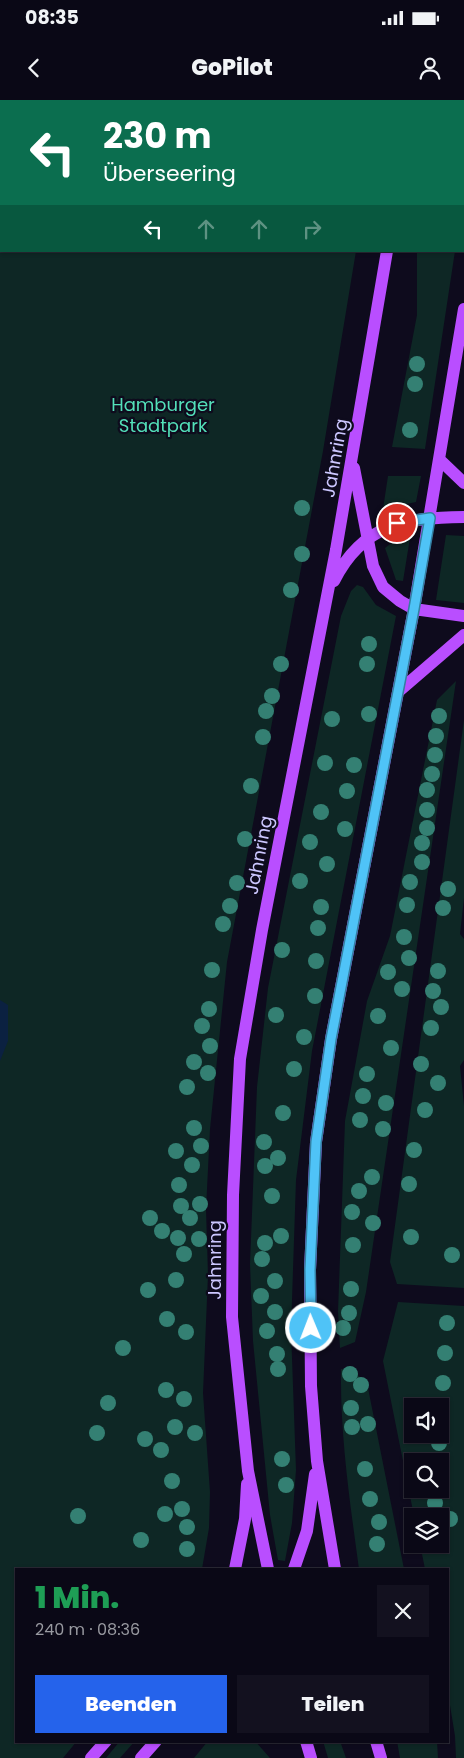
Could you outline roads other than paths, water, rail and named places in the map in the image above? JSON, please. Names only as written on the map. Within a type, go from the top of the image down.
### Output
[{"type":"main road","name":"Jahnring","points":[[248,1472],[232,1317],[233,1195],[240,1059],[262,930],[329,592],[387,252]]},
{"type":"main road","points":[[335,1568],[317,1461],[311,1386],[310,1270],[316,1142],[331,1039],[414,609],[464,309]]},
{"type":"main road","points":[[353,459],[373,566],[383,587],[400,601],[414,609],[464,616]]},
{"type":"main road","points":[[440,460],[464,483]]},
{"type":"main road","points":[[329,592],[338,573],[368,539],[397,523],[430,518],[464,517]]},
{"type":"main road","points":[[398,692],[464,636]]},
{"type":"main road","points":[[294,1568],[307,1531],[317,1461]]},
{"type":"main road","points":[[235,1568],[245,1519],[248,1472]]},
{"type":"main road","points":[[248,1472],[268,1568]]},
{"type":"main road","points":[[91,1758],[104,1743]]},
{"type":"main road","points":[[141,1758],[154,1743]]},
{"type":"main road","points":[[306,1743],[311,1758]]},
{"type":"main road","points":[[377,1743],[381,1758]]},
{"type":"water","points":[[0,1000],[8,1005],[8,1041],[0,1061]]},
{"type":"park label","name":"Hamburger Stadtpark","points":[[163,415]]}]
